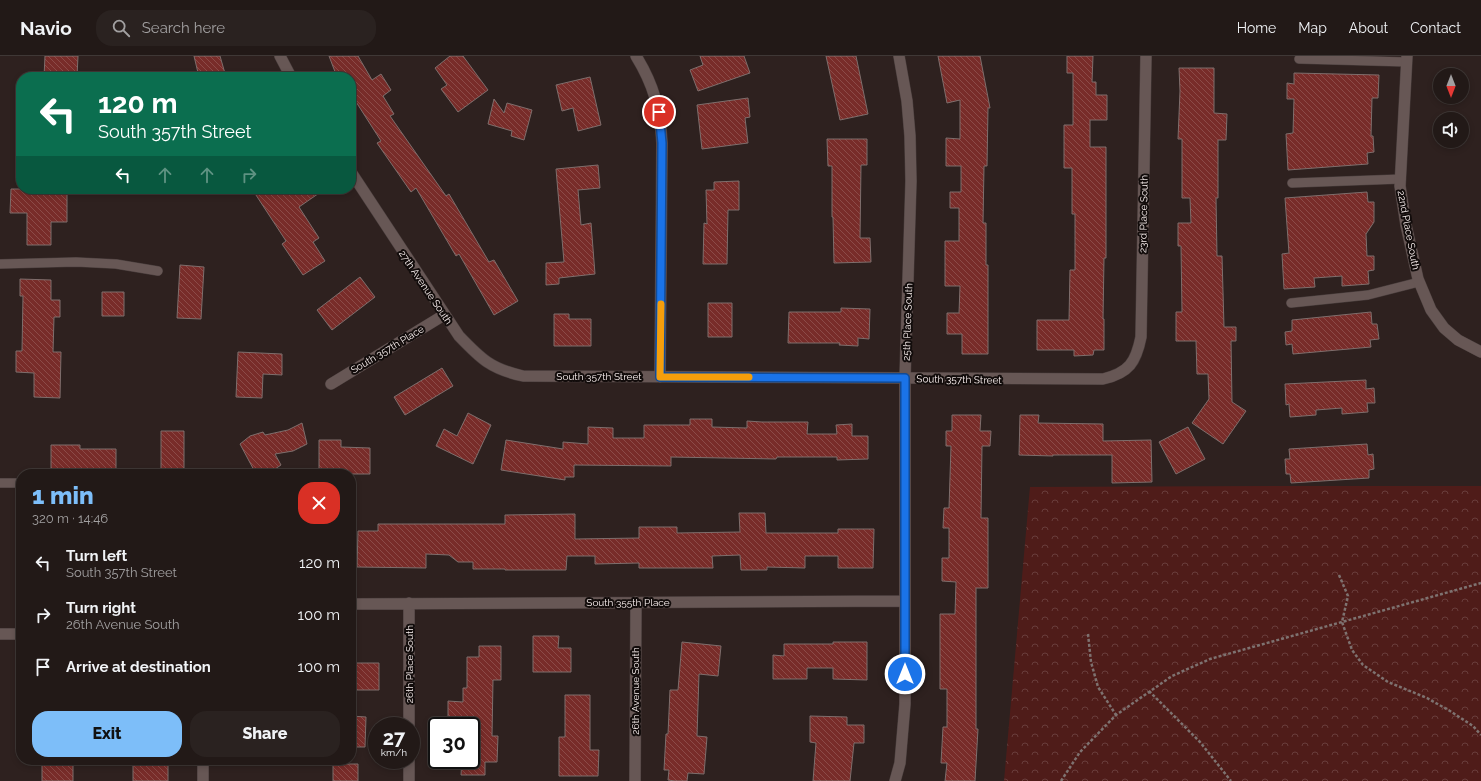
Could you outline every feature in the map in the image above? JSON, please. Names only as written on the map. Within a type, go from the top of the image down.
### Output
[{"type":"street","points":[[280,56],[288,72]]},
{"type":"street","points":[[636,56],[645,70],[651,85],[657,103],[660,121],[662,174],[660,377]]},
{"type":"street","name":"25th Place South","points":[[895,781],[900,763],[905,704],[905,378],[911,181],[910,136],[907,101],[899,56]]},
{"type":"street","name":"23rd Place South","points":[[1128,368],[1136,356],[1139,347],[1142,317],[1146,56]]},
{"type":"street","name":"22nd Place South","points":[[1407,59],[1400,186],[1406,225],[1420,282],[1431,310],[1444,328],[1458,340],[1481,352]]},
{"type":"street","name":"27th Avenue South","points":[[356,180],[444,315],[464,341],[474,352],[490,365],[505,372],[523,376]]},
{"type":"street","name":"South 357th Place","points":[[331,384],[444,315]]},
{"type":"street","name":"South 357th Street","points":[[523,376],[1093,380],[1113,377],[1128,368]]},
{"type":"street","name":"South 355th Place","points":[[356,604],[904,601]]},
{"type":"street","name":"26th Avenue South","points":[[635,781],[636,602]]},
{"type":"street","name":"26th Place South","points":[[409,603],[409,717]]},
{"type":"street","points":[[0,634],[16,634]]},
{"type":"street","points":[[203,765],[203,781]]},
{"type":"street","points":[[409,769],[409,781]]},
{"type":"lane","points":[[1300,59],[1407,59]]},
{"type":"lane","points":[[1292,183],[1401,179]]},
{"type":"lane","points":[[0,264],[76,262],[116,264],[158,271]]},
{"type":"lane","points":[[1291,303],[1368,295],[1420,282]]},
{"type":"lane","points":[[0,482],[16,483]]},
{"type":"path","points":[[1339,575],[1348,596],[1342,622],[1352,650],[1363,665],[1388,682],[1427,698],[1450,710],[1473,726],[1481,735]]},
{"type":"path","points":[[1061,781],[1080,752],[1116,715],[1172,676],[1210,659],[1481,583]]},
{"type":"path","points":[[1088,634],[1091,662],[1098,687],[1116,715]]},
{"type":"path","points":[[1149,691],[1200,742],[1231,781]]},
{"type":"green space","points":[[1481,486],[1481,781],[1004,781],[1030,487]]},
{"type":"building","points":[[45,56],[78,56],[77,72],[44,72]]},
{"type":"building","points":[[194,56],[220,56],[225,72],[198,72]]},
{"type":"building","points":[[329,56],[358,56],[372,80],[381,74],[391,90],[383,96],[394,114],[390,116],[446,196],[449,194],[489,262],[494,260],[518,301],[494,315],[459,254],[456,256],[416,188],[411,192],[377,143],[381,141],[356,102],[356,72],[335,72]]},
{"type":"building","points":[[450,56],[463,56],[488,90],[458,112],[441,89],[447,85],[435,68]]},
{"type":"building","points":[[700,56],[744,56],[750,73],[698,91],[690,70],[703,65]]},
{"type":"building","points":[[826,56],[856,56],[868,114],[840,120]]},
{"type":"building","points":[[938,56],[980,56],[990,108],[988,108],[987,166],[984,166],[983,223],[986,223],[986,265],[988,265],[988,354],[962,354],[962,334],[947,334],[947,313],[959,313],[960,286],[945,286],[945,241],[959,241],[959,208],[950,208],[950,192],[961,192],[961,166],[946,166],[946,138],[960,139],[960,100],[947,103]]},
{"type":"building","points":[[1067,56],[1093,56],[1092,82],[1096,82],[1096,95],[1107,95],[1107,120],[1090,120],[1090,147],[1106,147],[1106,258],[1104,258],[1103,319],[1104,350],[1094,350],[1093,355],[1074,356],[1074,350],[1037,350],[1037,320],[1069,320],[1070,270],[1075,270],[1075,214],[1072,214],[1072,168],[1064,168],[1064,125],[1073,125],[1073,73],[1067,73]]},
{"type":"building","points":[[1179,68],[1214,68],[1214,113],[1227,114],[1226,140],[1218,140],[1218,198],[1216,198],[1217,256],[1222,256],[1224,327],[1236,327],[1236,341],[1231,341],[1232,402],[1246,411],[1223,444],[1192,423],[1209,399],[1208,374],[1197,374],[1196,341],[1176,341],[1176,312],[1182,312],[1181,246],[1178,246],[1178,223],[1191,223],[1190,198],[1182,198],[1182,139],[1178,139],[1180,91]]},
{"type":"building","points":[[1294,73],[1379,75],[1378,98],[1372,98],[1371,136],[1373,136],[1374,152],[1367,153],[1368,164],[1288,170],[1286,134],[1293,133],[1294,99],[1287,99],[1287,83],[1294,84]]},
{"type":"building","points":[[590,77],[601,125],[578,131],[573,108],[562,111],[556,85]]},
{"type":"building","points":[[748,98],[750,117],[745,118],[748,143],[702,149],[697,105]]},
{"type":"building","points":[[494,99],[504,113],[507,103],[532,110],[524,140],[511,136],[512,131],[488,124]]},
{"type":"building","points":[[827,139],[867,139],[867,165],[861,165],[860,238],[870,238],[871,262],[834,263],[832,166],[828,166]]},
{"type":"building","points":[[598,165],[600,188],[578,190],[581,225],[591,223],[595,274],[559,278],[559,284],[546,285],[546,263],[564,262],[556,169]]},
{"type":"building","points":[[739,181],[739,210],[728,210],[727,264],[703,264],[704,223],[707,224],[706,190],[714,190],[714,182]]},
{"type":"building","points":[[11,189],[16,189],[16,194],[67,194],[67,222],[51,222],[51,245],[27,245],[27,213],[10,213]]},
{"type":"building","points":[[1367,192],[1368,202],[1374,202],[1374,222],[1366,234],[1367,256],[1374,256],[1374,270],[1368,271],[1369,284],[1342,286],[1342,276],[1314,278],[1315,287],[1284,289],[1282,254],[1289,253],[1285,198]]},
{"type":"building","points":[[255,194],[318,194],[299,207],[319,238],[313,242],[325,261],[303,275],[282,244],[286,241]]},
{"type":"building","points":[[180,265],[204,267],[201,319],[177,318]]},
{"type":"building","points":[[360,277],[375,297],[332,330],[317,310]]},
{"type":"building","points":[[20,279],[51,280],[51,300],[60,300],[60,317],[54,317],[53,352],[61,352],[60,398],[34,397],[34,373],[16,372],[16,351],[22,351],[23,296],[20,296]]},
{"type":"building","points":[[102,292],[124,292],[124,316],[102,316]]},
{"type":"building","points":[[708,303],[732,303],[732,337],[708,337]]},
{"type":"building","points":[[841,308],[870,309],[869,339],[858,338],[858,346],[839,345],[840,343],[788,343],[789,312],[841,312]]},
{"type":"building","points":[[1371,312],[1372,324],[1377,324],[1379,339],[1370,340],[1371,347],[1293,354],[1292,344],[1286,345],[1285,332],[1292,331],[1292,320]]},
{"type":"building","points":[[554,314],[569,314],[569,319],[591,319],[591,346],[554,346]]},
{"type":"building","points":[[238,352],[282,354],[282,375],[263,374],[262,398],[236,397]]},
{"type":"building","points":[[442,368],[453,386],[405,415],[394,397]]},
{"type":"building","points":[[1366,380],[1366,389],[1374,388],[1375,403],[1367,403],[1368,412],[1342,414],[1342,408],[1316,410],[1316,415],[1290,417],[1289,404],[1286,405],[1285,384]]},
{"type":"building","points":[[468,413],[491,425],[473,464],[436,446],[444,429],[457,436]]},
{"type":"building","points":[[952,415],[981,415],[980,431],[991,431],[990,446],[982,446],[981,518],[988,518],[988,588],[976,588],[976,729],[978,729],[975,781],[945,781],[947,763],[941,763],[943,727],[947,727],[947,689],[940,689],[940,614],[955,614],[956,582],[942,581],[942,558],[949,558],[949,528],[943,528],[944,508],[949,508],[951,446],[946,446],[946,431],[952,431]]},
{"type":"building","points":[[1020,415],[1039,415],[1038,423],[1103,424],[1103,441],[1151,440],[1152,482],[1112,483],[1112,455],[1019,455]]},
{"type":"building","points":[[690,419],[712,419],[712,427],[747,428],[747,421],[808,422],[807,434],[837,434],[836,425],[852,424],[852,436],[868,436],[868,459],[837,460],[837,457],[777,457],[776,459],[671,457],[671,466],[574,465],[574,477],[565,477],[565,480],[501,470],[506,440],[563,449],[563,442],[588,444],[588,427],[613,428],[613,438],[644,438],[644,425],[690,425]]},
{"type":"building","points":[[302,423],[307,444],[293,451],[275,454],[281,465],[275,469],[253,469],[240,444],[250,436],[263,432],[265,435],[288,430]]},
{"type":"building","points":[[1188,427],[1205,459],[1176,474],[1159,442]]},
{"type":"building","points":[[161,431],[184,431],[184,469],[161,469]]},
{"type":"building","points":[[319,440],[341,440],[341,447],[370,448],[370,474],[356,474],[356,469],[319,469]]},
{"type":"building","points":[[1367,444],[1368,455],[1373,454],[1374,469],[1369,470],[1369,478],[1291,483],[1290,474],[1286,474],[1285,459],[1290,459],[1289,449]]},
{"type":"building","points":[[51,445],[80,445],[80,449],[116,449],[116,469],[51,469]]},
{"type":"building","points":[[739,513],[765,513],[766,533],[838,533],[838,529],[874,529],[873,568],[838,568],[838,556],[805,556],[805,568],[767,567],[767,570],[741,570],[740,555],[712,556],[713,568],[639,568],[639,563],[595,564],[595,556],[567,556],[566,570],[473,569],[473,562],[458,562],[449,555],[426,554],[426,568],[357,567],[358,531],[378,531],[378,524],[505,524],[505,515],[575,514],[575,539],[639,538],[639,527],[677,527],[677,533],[740,532]]},
{"type":"building","points":[[533,636],[559,636],[558,648],[571,648],[571,672],[533,672]]},
{"type":"building","points":[[682,642],[721,646],[718,676],[699,674],[697,736],[707,737],[704,774],[688,773],[687,781],[675,781],[668,780],[669,770],[664,770],[666,734],[668,734],[670,690],[678,690]]},
{"type":"building","points":[[833,642],[867,642],[867,680],[833,679],[833,668],[807,668],[807,679],[773,679],[773,655],[784,656],[784,644],[833,644]]},
{"type":"building","points":[[479,646],[501,646],[501,680],[493,680],[492,736],[498,736],[497,762],[485,762],[485,775],[461,775],[461,769],[480,769],[480,717],[448,717],[448,701],[463,702],[463,688],[467,688],[467,657],[479,657]]},
{"type":"building","points":[[356,663],[379,663],[379,690],[356,690]]},
{"type":"building","points":[[565,695],[590,695],[590,750],[599,750],[598,776],[559,776],[559,737],[565,737]]},
{"type":"building","points":[[356,716],[366,717],[365,747],[356,747]]},
{"type":"building","points":[[810,716],[847,717],[847,725],[864,725],[864,743],[854,743],[850,781],[813,781],[816,743],[810,742]]},
{"type":"building","points":[[358,764],[358,781],[333,781],[333,765]]},
{"type":"building","points":[[42,765],[73,765],[73,781],[42,781]]},
{"type":"building","points":[[133,765],[168,765],[168,781],[133,781]]},
{"type":"slow traffic","points":[[661,304],[660,377],[749,377]]},
{"type":"route","points":[[659,112],[662,143],[660,377],[905,378],[905,674]]}]
